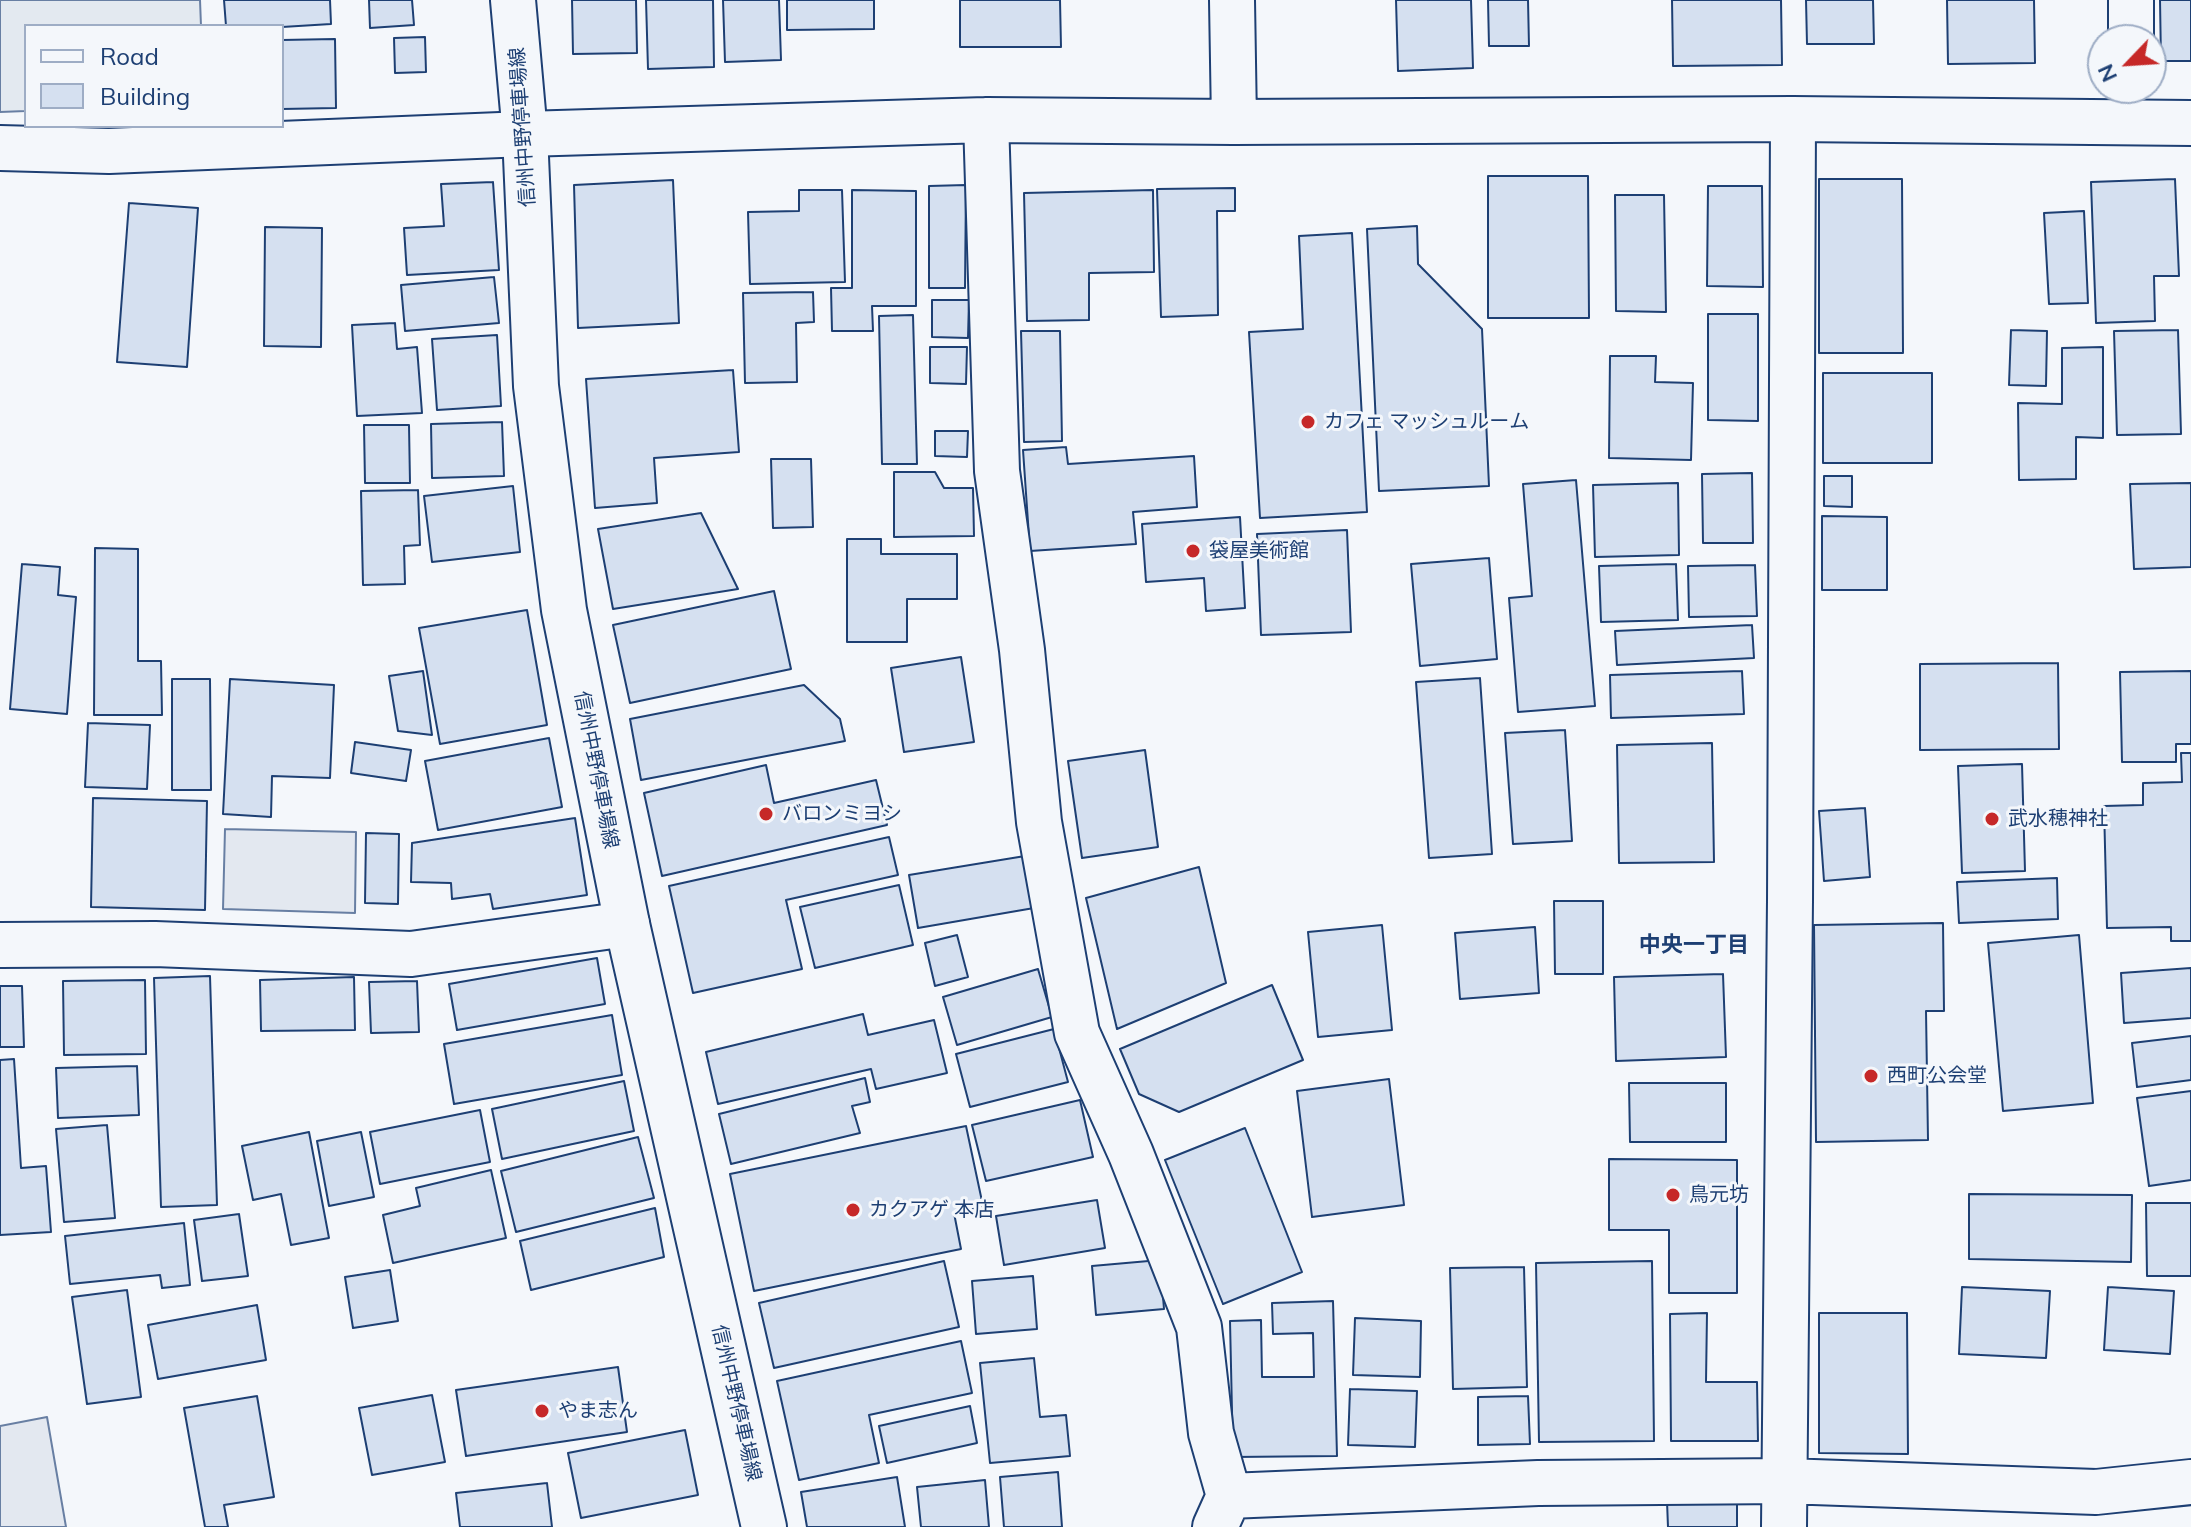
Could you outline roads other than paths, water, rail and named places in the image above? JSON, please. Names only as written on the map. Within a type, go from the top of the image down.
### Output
[{"type":"street","name":"信州中野停車場線","points":[[513,0],[525,134],[536,386],[564,610],[627,924],[764,1527]]},
{"type":"street","points":[[1232,0],[1234,122]]},
{"type":"street","points":[[2131,0],[2131,24]]},
{"type":"street","points":[[0,148],[109,151],[986,120],[1793,119],[2132,105],[2191,123]]},
{"type":"street","points":[[1784,1527],[1793,119]]},
{"type":"street","points":[[986,120],[997,471],[1022,650],[1039,822],[1077,1033],[1131,1154],[1199,1327],[1222,1512],[1538,1483],[1785,1481],[2096,1492],[2191,1482]]},
{"type":"street","points":[[0,945],[155,944],[411,954],[627,924]]},
{"type":"place","name":"カフェ マッシュルーム","points":[[1308,422]]},
{"type":"place","name":"袋屋美術館","points":[[1193,551]]},
{"type":"place","name":"バロンミヨシ","points":[[766,814]]},
{"type":"place","name":"武水穂神社","points":[[1992,819]]},
{"type":"place","name":"西町公会堂","points":[[1871,1076]]},
{"type":"place","name":"鳥元坊","points":[[1673,1195]]},
{"type":"place","name":"カクアゲ 本店","points":[[853,1210]]},
{"type":"place","name":"やま志ん","points":[[542,1411]]},
{"type":"district","name":"中央一丁目","points":[[1694,945]]}]
